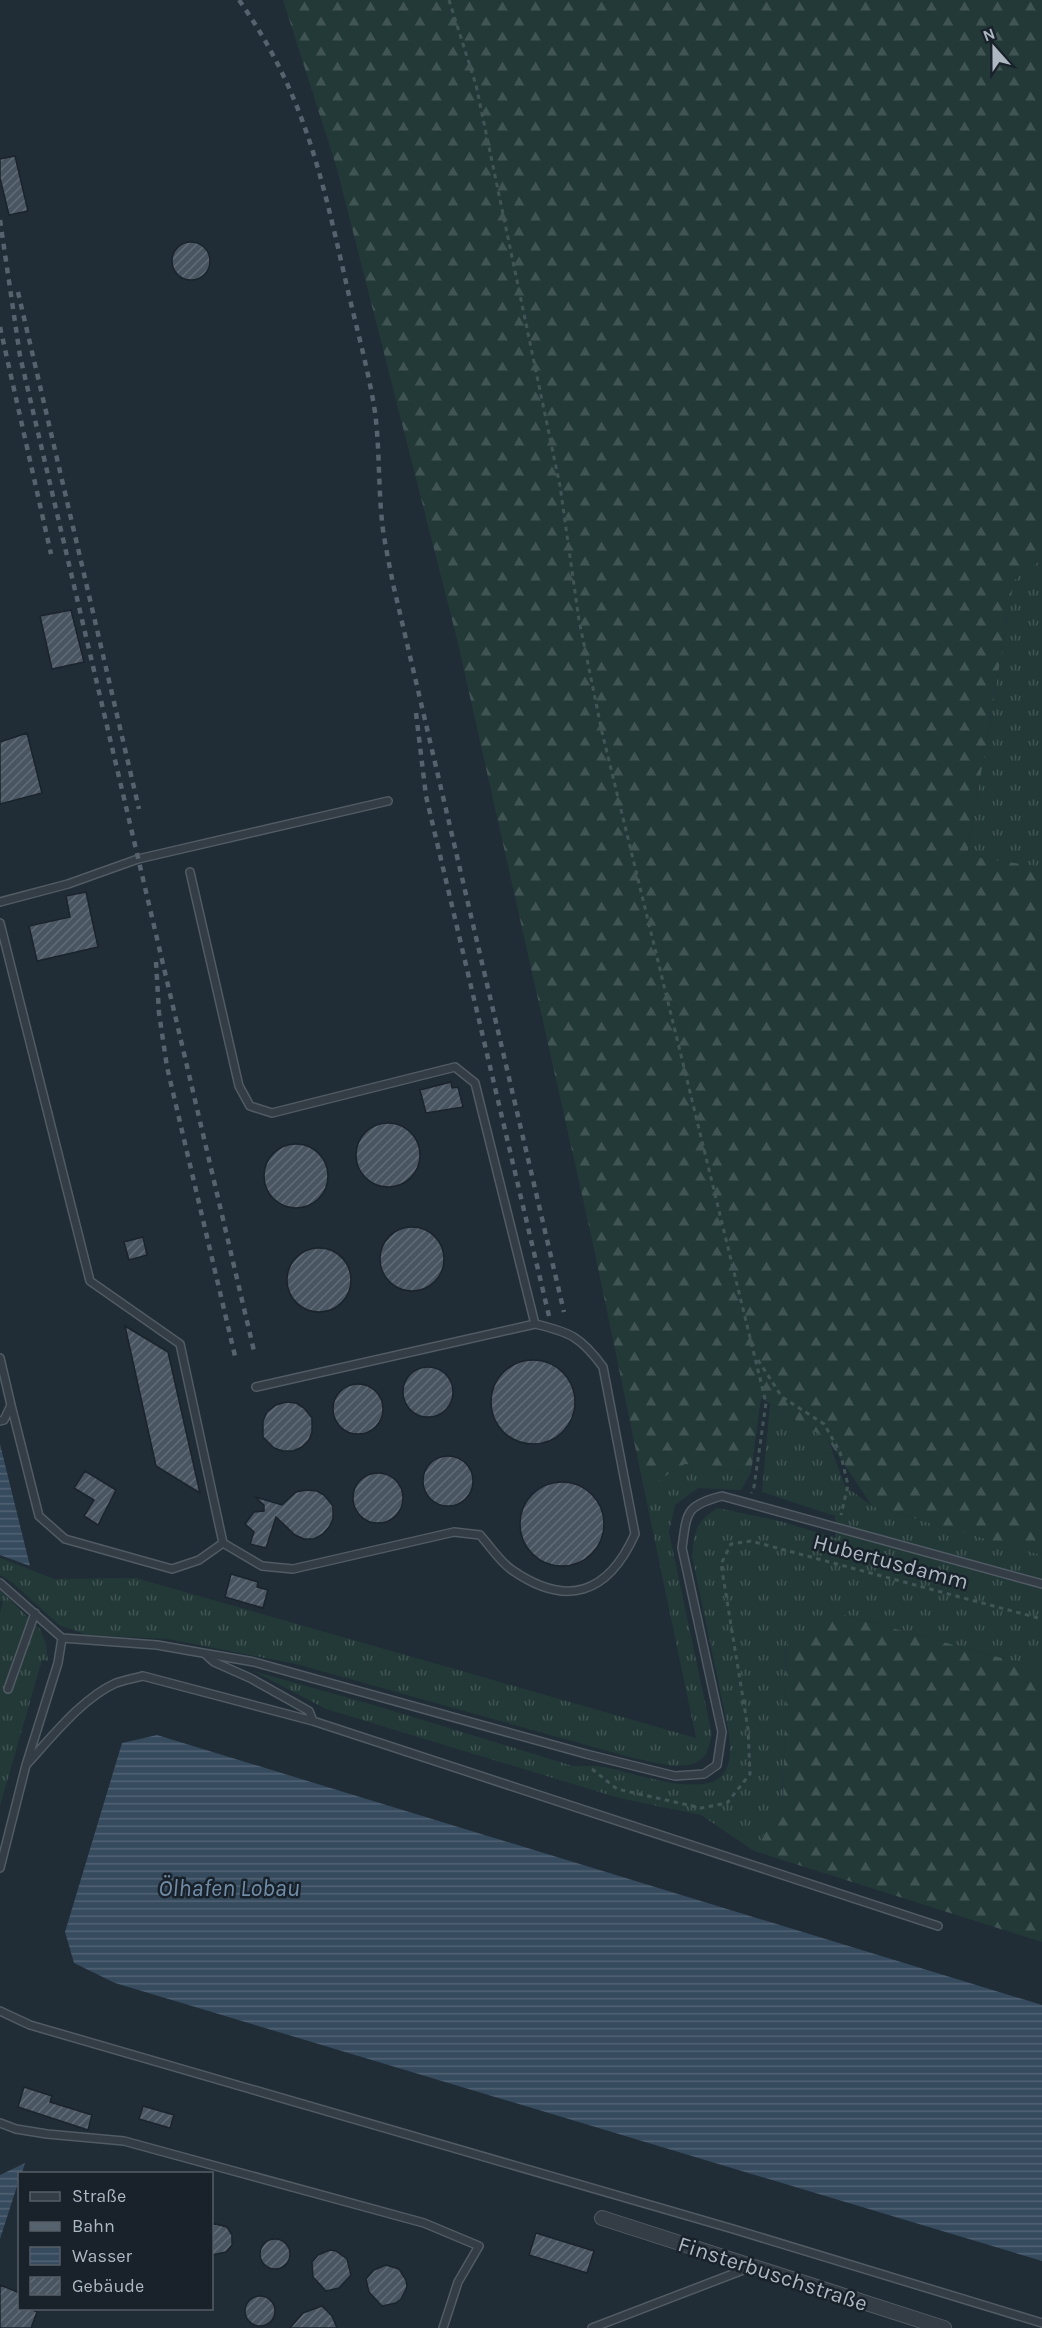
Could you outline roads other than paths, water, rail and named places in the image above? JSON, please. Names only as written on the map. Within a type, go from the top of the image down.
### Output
[{"type":"street","name":"Finsterbuschstraße","points":[[602,2218],[944,2328]]},
{"type":"lane","points":[[0,902],[68,884],[138,859],[388,801]]},
{"type":"lane","points":[[190,872],[239,1086],[250,1106],[272,1113],[455,1067],[475,1083],[535,1324]]},
{"type":"lane","points":[[0,923],[90,1281],[180,1344],[223,1543],[262,1566],[293,1569],[454,1532],[480,1535],[510,1569],[535,1583],[560,1592],[585,1589],[609,1576],[627,1551],[634,1534],[603,1367],[587,1344],[561,1330],[535,1324],[256,1387]]},
{"type":"lane","points":[[0,1358],[39,1516],[64,1539],[172,1569],[199,1560],[223,1543]]},
{"type":"lane","points":[[0,1421],[4,1420],[11,1405]]},
{"type":"lane","points":[[0,1582],[62,1638],[157,1645],[254,1662],[586,1754],[675,1776],[704,1774],[717,1765],[722,1732],[682,1548],[687,1517],[699,1502],[722,1496],[1042,1584]]},
{"type":"lane","points":[[8,1689],[35,1613]]},
{"type":"lane","points":[[0,1868],[26,1765],[58,1664],[62,1638]]},
{"type":"lane","points":[[203,1652],[214,1662],[250,1678],[309,1711],[313,1721]]},
{"type":"lane","points":[[26,1765],[59,1728],[98,1693],[117,1683],[143,1676],[313,1721],[938,1926]]},
{"type":"lane","points":[[0,2011],[30,2025],[733,2229],[1042,2324]]},
{"type":"lane","points":[[0,2123],[16,2129],[47,2134],[124,2141],[424,2223],[479,2246],[458,2282],[443,2328]]},
{"type":"lane","points":[[592,2328],[753,2266]]},
{"type":"water","points":[[0,1444],[30,1566],[0,1555]]},
{"type":"water","name":"Ölhafen Lobau","points":[[157,1735],[1042,2005],[1042,2261],[115,1983],[74,1963],[65,1932],[122,1743]]},
{"type":"water","points":[[25,2163],[22,2172],[18,2172],[18,2183],[0,2239],[0,2175]]},
{"type":"railway","points":[[239,0],[261,34],[294,100],[318,168],[327,203],[375,412],[383,530],[394,588],[564,1312]]},
{"type":"railway","points":[[0,220],[20,356],[254,1351]]},
{"type":"railway","points":[[18,292],[139,809]]},
{"type":"railway","points":[[0,327],[51,554]]},
{"type":"railway","points":[[416,713],[426,796],[549,1316]]},
{"type":"railway","points":[[156,962],[159,1013],[167,1067],[235,1356]]}]
